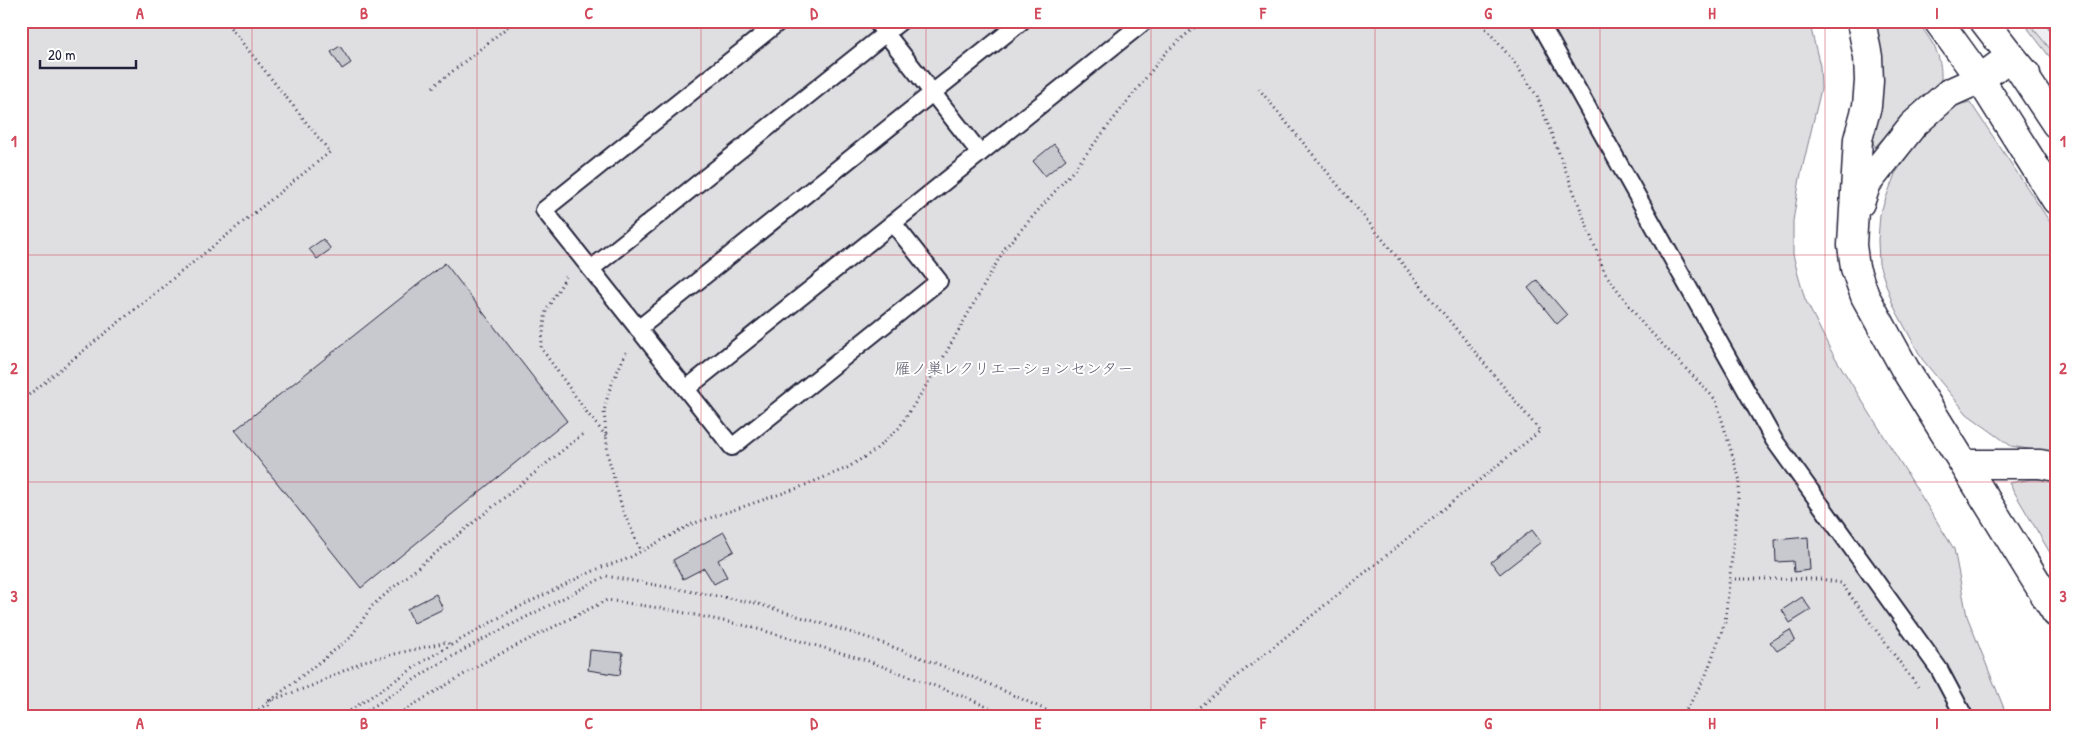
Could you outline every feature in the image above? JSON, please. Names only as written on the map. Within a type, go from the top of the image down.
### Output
[{"type":"street","points":[[1861,21],[1868,57],[1869,81],[1867,106],[1858,139],[1852,244],[1855,268],[1865,296],[1905,369],[1966,464],[2056,613]]},
{"type":"street","points":[[1938,21],[1980,79],[2056,200]]},
{"type":"street","points":[[1984,21],[2011,56],[2056,107]]},
{"type":"street","points":[[1855,215],[1867,183],[1912,125],[1949,92],[1980,79],[2011,56]]},
{"type":"street","points":[[2011,56],[2056,124]]},
{"type":"street","points":[[1966,464],[2040,464],[2056,467]]},
{"type":"lane","points":[[780,21],[544,210],[732,447],[939,281],[893,223]]},
{"type":"lane","points":[[591,269],[881,27],[901,21]]},
{"type":"lane","points":[[638,328],[1022,21]]},
{"type":"lane","points":[[686,389],[1145,21]]},
{"type":"lane","points":[[1539,21],[1774,440],[1939,669],[1964,716]]},
{"type":"lane","points":[[881,27],[980,153]]},
{"type":"path","points":[[21,401],[330,152],[225,21]]},
{"type":"path","points":[[433,87],[515,21]]},
{"type":"path","points":[[342,716],[427,659],[509,612],[641,551],[692,524],[798,488],[848,468],[874,451],[899,428],[938,367],[1005,248],[1073,171],[1166,52],[1202,21]]},
{"type":"path","points":[[1479,21],[1513,60],[1537,96],[1605,273],[1642,323],[1716,400],[1740,481],[1725,622],[1706,674],[1684,716]]},
{"type":"path","points":[[1188,716],[1540,431],[1259,89]]},
{"type":"path","points":[[571,269],[546,311],[541,348],[588,414],[607,437]]},
{"type":"path","points":[[629,344],[609,390],[604,411],[608,456],[623,511],[641,551]]},
{"type":"path","points":[[251,716],[350,638],[372,606],[395,586],[584,433]]},
{"type":"path","points":[[359,716],[432,668],[476,643],[606,576],[754,603],[860,635],[980,680],[1060,716]]},
{"type":"path","points":[[1730,579],[1821,579],[1842,583],[1922,692]]},
{"type":"path","points":[[395,716],[486,661],[607,600],[666,609],[747,626],[863,659],[970,700],[1006,716]]},
{"type":"path","points":[[270,701],[314,685],[364,661],[447,642],[451,646]]},
{"type":"path","points":[[267,716],[270,701]]},
{"type":"shaded area","points":[[2027,21],[2056,21],[2056,56],[2050,49]]},
{"type":"green space","name":"雁ノ巣レクリエーションセンター","points":[[21,21],[1809,21],[1820,66],[1821,89],[1800,178],[1793,221],[1793,254],[1798,275],[1805,299],[1830,349],[1954,549],[1967,616],[2007,716],[21,716]]},
{"type":"green space","points":[[1875,21],[1917,21],[1938,55],[1941,80],[1904,115],[1875,147],[1871,138],[1879,107],[1882,67]]},
{"type":"green space","points":[[2022,21],[2027,21],[2056,56],[2056,65]]},
{"type":"green space","points":[[1970,102],[2056,231],[2056,454],[2011,446],[1967,414],[1922,359],[1893,305],[1879,264],[1880,214],[1895,174],[1921,136],[1957,105]]},
{"type":"green space","points":[[2032,479],[2056,480],[2056,563],[2009,483]]},
{"type":"building","points":[[340,46],[351,63],[342,69],[331,52]]},
{"type":"building","points":[[1054,144],[1066,159],[1045,176],[1033,161]]},
{"type":"building","points":[[323,239],[331,249],[317,259],[309,249]]},
{"type":"building","points":[[445,263],[567,421],[361,588],[235,430]]},
{"type":"building","points":[[1537,280],[1567,315],[1557,324],[1528,288]]},
{"type":"building","points":[[1532,530],[1541,542],[1500,574],[1491,562]]},
{"type":"building","points":[[724,532],[734,551],[718,560],[727,577],[714,584],[704,568],[683,579],[673,560]]},
{"type":"building","points":[[1808,537],[1810,570],[1794,572],[1793,561],[1776,562],[1775,540]]},
{"type":"building","points":[[436,594],[443,609],[414,623],[407,609]]},
{"type":"building","points":[[1802,597],[1811,610],[1790,623],[1782,610]]},
{"type":"building","points":[[1790,630],[1795,640],[1777,651],[1770,642]]},
{"type":"building","points":[[590,650],[623,653],[620,675],[588,670]]},
{"type":"railway","points":[[2046,21],[2056,33]]}]
